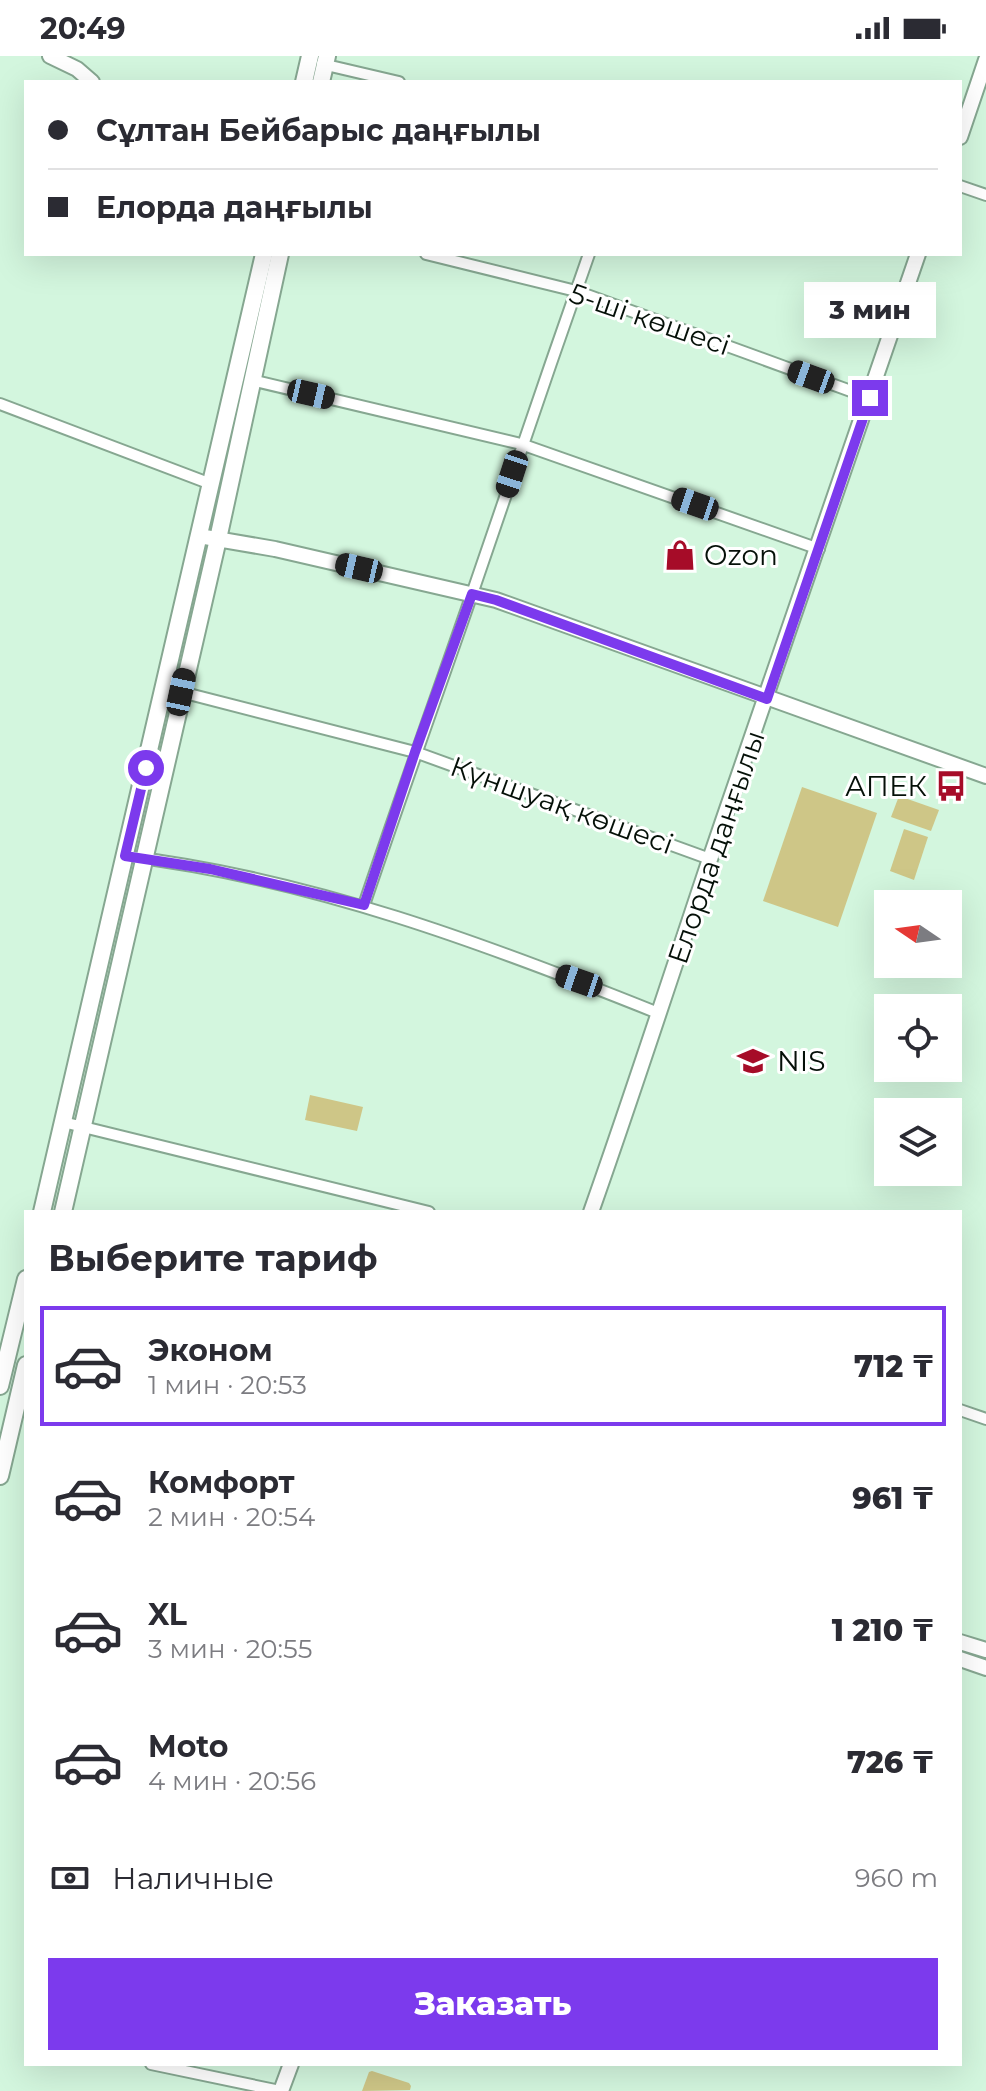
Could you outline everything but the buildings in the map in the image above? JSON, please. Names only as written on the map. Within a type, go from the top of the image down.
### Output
[{"type":"main road","points":[[305,80],[318,59]]},
{"type":"main road","points":[[318,59],[321,80]]},
{"type":"main road","points":[[42,1210],[264,256]]},
{"type":"main road","points":[[63,1210],[218,539],[280,256]]},
{"type":"main road","points":[[0,1386],[24,1287]]},
{"type":"main road","points":[[0,1476],[24,1374]]},
{"type":"street","points":[[50,56],[77,69],[90,80]]},
{"type":"street","points":[[318,59],[392,80]]},
{"type":"street","points":[[962,131],[986,60]]},
{"type":"street","points":[[962,187],[986,195]]},
{"type":"street","name":"5-ші көшесі","points":[[434,256],[576,291],[870,398]]},
{"type":"street","points":[[364,905],[588,256]]},
{"type":"street","name":"Елорда даңғылы","points":[[592,1210],[917,256]]},
{"type":"street","points":[[251,380],[521,444],[819,549]]},
{"type":"street","points":[[0,404],[211,484]]},
{"type":"street","points":[[199,536],[275,549],[511,605],[986,776]]},
{"type":"street","name":"Күншуақ көшесі","points":[[181,692],[415,752],[710,859]]},
{"type":"street","points":[[125,856],[210,869],[364,905],[453,934],[658,1013]]},
{"type":"street","points":[[63,1122],[421,1210]]},
{"type":"street","points":[[962,1411],[986,1419]]},
{"type":"street","points":[[972,1646],[963,1660],[986,1668]]},
{"type":"street","points":[[161,2066],[280,2091],[290,2066]]},
{"type":"shaded area","points":[[802,787],[877,813],[838,927],[763,901]]},
{"type":"shaded area","points":[[899,796],[939,810],[931,831],[891,817]]},
{"type":"shaded area","points":[[904,829],[928,837],[914,880],[890,871]]},
{"type":"shaded area","points":[[310,1095],[363,1107],[357,1131],[305,1120]]},
{"type":"shaded area","points":[[372,2071],[409,2083],[410,2090],[362,2091]]},
{"type":"place","name":"Ozon","points":[[680,555]]},
{"type":"place","name":"АПЕК","points":[[951,786]]},
{"type":"place","name":"NIS","points":[[753,1061]]},
{"type":"route","points":[[146,768],[125,856],[210,869],[364,905],[472,594],[767,699],[870,398]]}]
